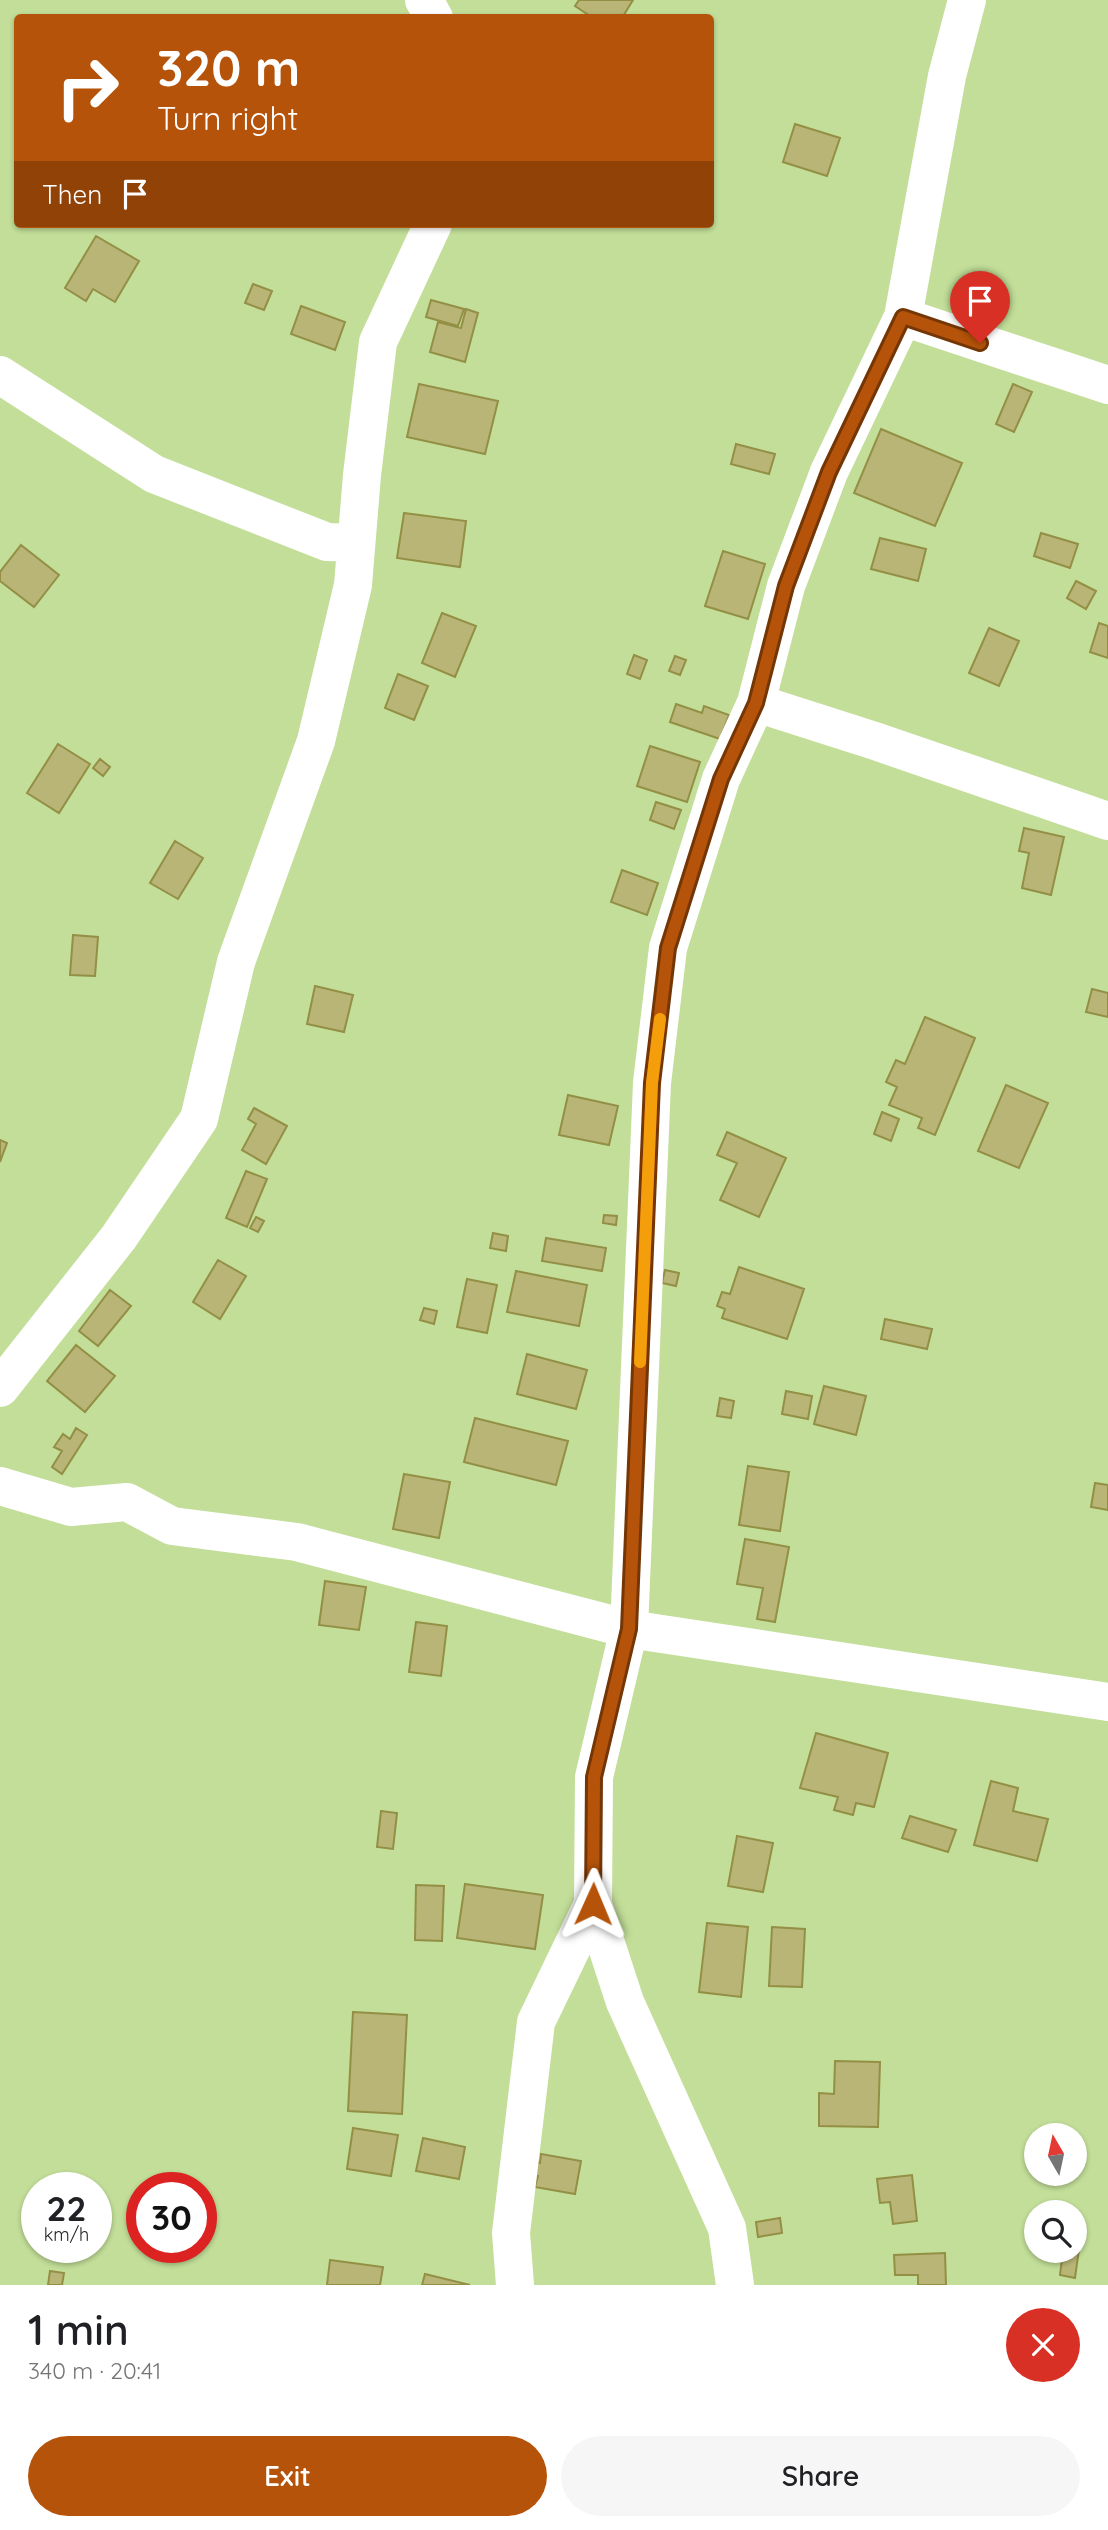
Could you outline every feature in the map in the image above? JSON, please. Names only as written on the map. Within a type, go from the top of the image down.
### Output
[{"type":"street","points":[[735,2285],[726,2228],[625,2002],[593,1904],[594,1777],[629,1629],[652,1083],[668,948],[721,779],[756,703],[786,586],[824,484],[903,317],[947,76],[967,0]]},
{"type":"street","points":[[0,1388],[118,1237],[199,1119],[236,962],[316,741],[353,585],[378,342],[431,228]]},
{"type":"street","points":[[903,317],[1108,385]]},
{"type":"street","points":[[0,375],[154,474],[327,542],[356,543]]},
{"type":"street","points":[[756,703],[1108,821]]},
{"type":"street","points":[[0,1486],[71,1507],[127,1502],[172,1526],[297,1542],[629,1629],[1108,1702]]},
{"type":"street","points":[[515,2285],[511,2233],[536,2022],[593,1904]]},
{"type":"building","points":[[579,0],[633,0],[624,14],[587,14],[575,6]]},
{"type":"building","points":[[795,124],[840,138],[827,176],[783,162]]},
{"type":"building","points":[[96,236],[139,261],[115,302],[93,289],[86,301],[65,288]]},
{"type":"building","points":[[253,284],[272,291],[264,310],[245,303]]},
{"type":"building","points":[[431,300],[464,309],[458,326],[426,317]]},
{"type":"building","points":[[301,306],[345,322],[335,350],[291,334]]},
{"type":"building","points":[[466,309],[478,313],[465,362],[430,352],[438,322],[461,328]]},
{"type":"building","points":[[419,384],[498,401],[485,454],[407,437]]},
{"type":"building","points":[[1013,384],[1032,392],[1014,432],[996,424]]},
{"type":"building","points":[[881,429],[962,463],[935,526],[854,493]]},
{"type":"building","points":[[736,444],[775,454],[769,474],[731,464]]},
{"type":"building","points":[[404,513],[466,521],[460,567],[397,558]]},
{"type":"building","points":[[1041,533],[1078,544],[1070,568],[1034,556]]},
{"type":"building","points":[[880,538],[926,549],[918,581],[871,569]]},
{"type":"building","points":[[21,545],[59,575],[34,607],[0,581],[0,572]]},
{"type":"building","points":[[723,551],[765,564],[748,619],[705,606]]},
{"type":"building","points":[[1076,581],[1096,591],[1086,609],[1067,598]]},
{"type":"building","points":[[442,613],[476,626],[455,677],[422,663]]},
{"type":"building","points":[[1099,623],[1108,626],[1108,658],[1090,652]]},
{"type":"building","points":[[989,628],[1019,641],[999,686],[969,673]]},
{"type":"building","points":[[634,655],[647,660],[640,679],[627,674]]},
{"type":"building","points":[[675,656],[686,660],[680,675],[669,671]]},
{"type":"building","points":[[398,674],[428,686],[414,720],[385,708]]},
{"type":"building","points":[[676,704],[702,713],[704,706],[729,715],[720,739],[670,722]]},
{"type":"building","points":[[58,744],[90,764],[59,813],[27,793]]},
{"type":"building","points":[[650,746],[700,762],[687,802],[637,786]]},
{"type":"building","points":[[100,759],[110,767],[103,776],[93,768]]},
{"type":"building","points":[[656,802],[681,810],[674,829],[650,820]]},
{"type":"building","points":[[1024,828],[1064,837],[1051,895],[1022,888],[1029,853],[1019,851]]},
{"type":"building","points":[[175,841],[203,858],[178,899],[150,883]]},
{"type":"building","points":[[622,870],[658,883],[647,915],[611,902]]},
{"type":"building","points":[[73,935],[98,937],[95,976],[70,975]]},
{"type":"building","points":[[315,986],[353,995],[344,1032],[307,1024]]},
{"type":"building","points":[[1092,989],[1108,993],[1108,1017],[1086,1012]]},
{"type":"building","points":[[925,1017],[975,1038],[935,1135],[918,1128],[922,1118],[889,1105],[897,1087],[886,1082],[896,1060],[905,1064]]},
{"type":"building","points":[[1006,1085],[1048,1103],[1019,1168],[978,1151]]},
{"type":"building","points":[[568,1095],[618,1106],[609,1145],[559,1135]]},
{"type":"building","points":[[254,1108],[287,1126],[266,1164],[242,1150],[256,1124],[248,1119]]},
{"type":"building","points":[[882,1112],[899,1119],[891,1141],[874,1134]]},
{"type":"building","points":[[727,1132],[786,1158],[759,1217],[720,1200],[737,1163],[717,1155]]},
{"type":"building","points":[[0,1140],[7,1143],[0,1162]]},
{"type":"building","points":[[246,1171],[267,1179],[247,1227],[226,1218]]},
{"type":"building","points":[[604,1215],[617,1216],[616,1225],[603,1223]]},
{"type":"building","points":[[256,1217],[264,1221],[258,1232],[250,1228]]},
{"type":"building","points":[[493,1233],[508,1236],[506,1251],[490,1248]]},
{"type":"building","points":[[546,1238],[606,1248],[602,1271],[542,1261]]},
{"type":"building","points":[[218,1260],[246,1276],[220,1319],[193,1302]]},
{"type":"building","points":[[739,1267],[804,1289],[787,1339],[722,1318],[725,1309],[717,1306],[722,1292],[730,1294]]},
{"type":"building","points":[[665,1270],[679,1273],[676,1286],[662,1283]]},
{"type":"building","points":[[516,1271],[587,1285],[579,1326],[507,1312]]},
{"type":"building","points":[[467,1279],[497,1285],[487,1333],[457,1327]]},
{"type":"building","points":[[110,1290],[131,1306],[98,1346],[79,1331]]},
{"type":"building","points":[[424,1308],[437,1311],[434,1324],[420,1320]]},
{"type":"building","points":[[885,1319],[932,1329],[927,1349],[881,1339]]},
{"type":"building","points":[[76,1345],[115,1376],[85,1412],[47,1381]]},
{"type":"building","points":[[527,1354],[587,1370],[576,1409],[517,1394]]},
{"type":"building","points":[[824,1386],[866,1396],[856,1435],[814,1424]]},
{"type":"building","points":[[786,1391],[812,1396],[808,1419],[782,1414]]},
{"type":"building","points":[[720,1398],[734,1401],[731,1418],[717,1416]]},
{"type":"building","points":[[475,1418],[568,1441],[556,1485],[464,1462]]},
{"type":"building","points":[[76,1428],[87,1435],[62,1474],[52,1467],[62,1451],[54,1447],[63,1434],[70,1439]]},
{"type":"building","points":[[748,1466],[789,1472],[780,1531],[739,1525]]},
{"type":"building","points":[[404,1474],[450,1482],[439,1538],[393,1529]]},
{"type":"building","points":[[1095,1483],[1108,1485],[1108,1510],[1091,1507]]},
{"type":"building","points":[[745,1539],[789,1547],[775,1622],[757,1619],[763,1588],[737,1584]]},
{"type":"building","points":[[325,1581],[366,1587],[359,1630],[319,1625]]},
{"type":"building","points":[[416,1622],[447,1626],[441,1676],[409,1672]]},
{"type":"building","points":[[816,1733],[888,1753],[874,1807],[856,1803],[853,1815],[834,1810],[838,1797],[800,1788]]},
{"type":"building","points":[[991,1781],[1018,1788],[1013,1811],[1048,1819],[1037,1861],[974,1845]]},
{"type":"building","points":[[381,1811],[397,1813],[393,1849],[377,1847]]},
{"type":"building","points":[[910,1816],[956,1830],[948,1852],[902,1838]]},
{"type":"building","points":[[737,1836],[773,1843],[763,1892],[728,1886]]},
{"type":"building","points":[[465,1884],[543,1895],[535,1949],[457,1938]]},
{"type":"building","points":[[416,1885],[444,1886],[442,1941],[415,1940]]},
{"type":"building","points":[[707,1923],[748,1927],[741,1997],[699,1992]]},
{"type":"building","points":[[772,1927],[805,1929],[802,1987],[769,1986]]},
{"type":"building","points":[[353,2012],[407,2015],[402,2114],[348,2111]]},
{"type":"building","points":[[835,2061],[880,2062],[878,2127],[819,2126],[819,2093],[834,2094]]},
{"type":"building","points":[[353,2128],[398,2135],[391,2176],[347,2169]]},
{"type":"building","points":[[423,2138],[465,2147],[459,2179],[416,2171]]},
{"type":"building","points":[[541,2154],[581,2161],[575,2194],[535,2187],[538,2176],[523,2174],[525,2160],[540,2163]]},
{"type":"building","points":[[912,2175],[917,2221],[893,2224],[890,2202],[880,2203],[877,2179]]},
{"type":"building","points":[[780,2218],[782,2233],[758,2237],[756,2222]]},
{"type":"building","points":[[945,2253],[946,2285],[918,2285],[918,2275],[895,2275],[894,2255]]},
{"type":"building","points":[[330,2260],[383,2267],[380,2285],[327,2285]]},
{"type":"building","points":[[1061,2263],[1077,2263],[1075,2278],[1060,2275]]},
{"type":"building","points":[[50,2271],[64,2273],[62,2285],[48,2285]]},
{"type":"building","points":[[425,2274],[470,2285],[422,2285]]},
{"type":"slow traffic","points":[[640,1362],[652,1083],[660,1019]]},
{"type":"route","points":[[593,1904],[594,1777],[629,1629],[652,1083],[668,948],[721,779],[756,703],[786,586],[829,472],[903,317],[980,343]]}]
